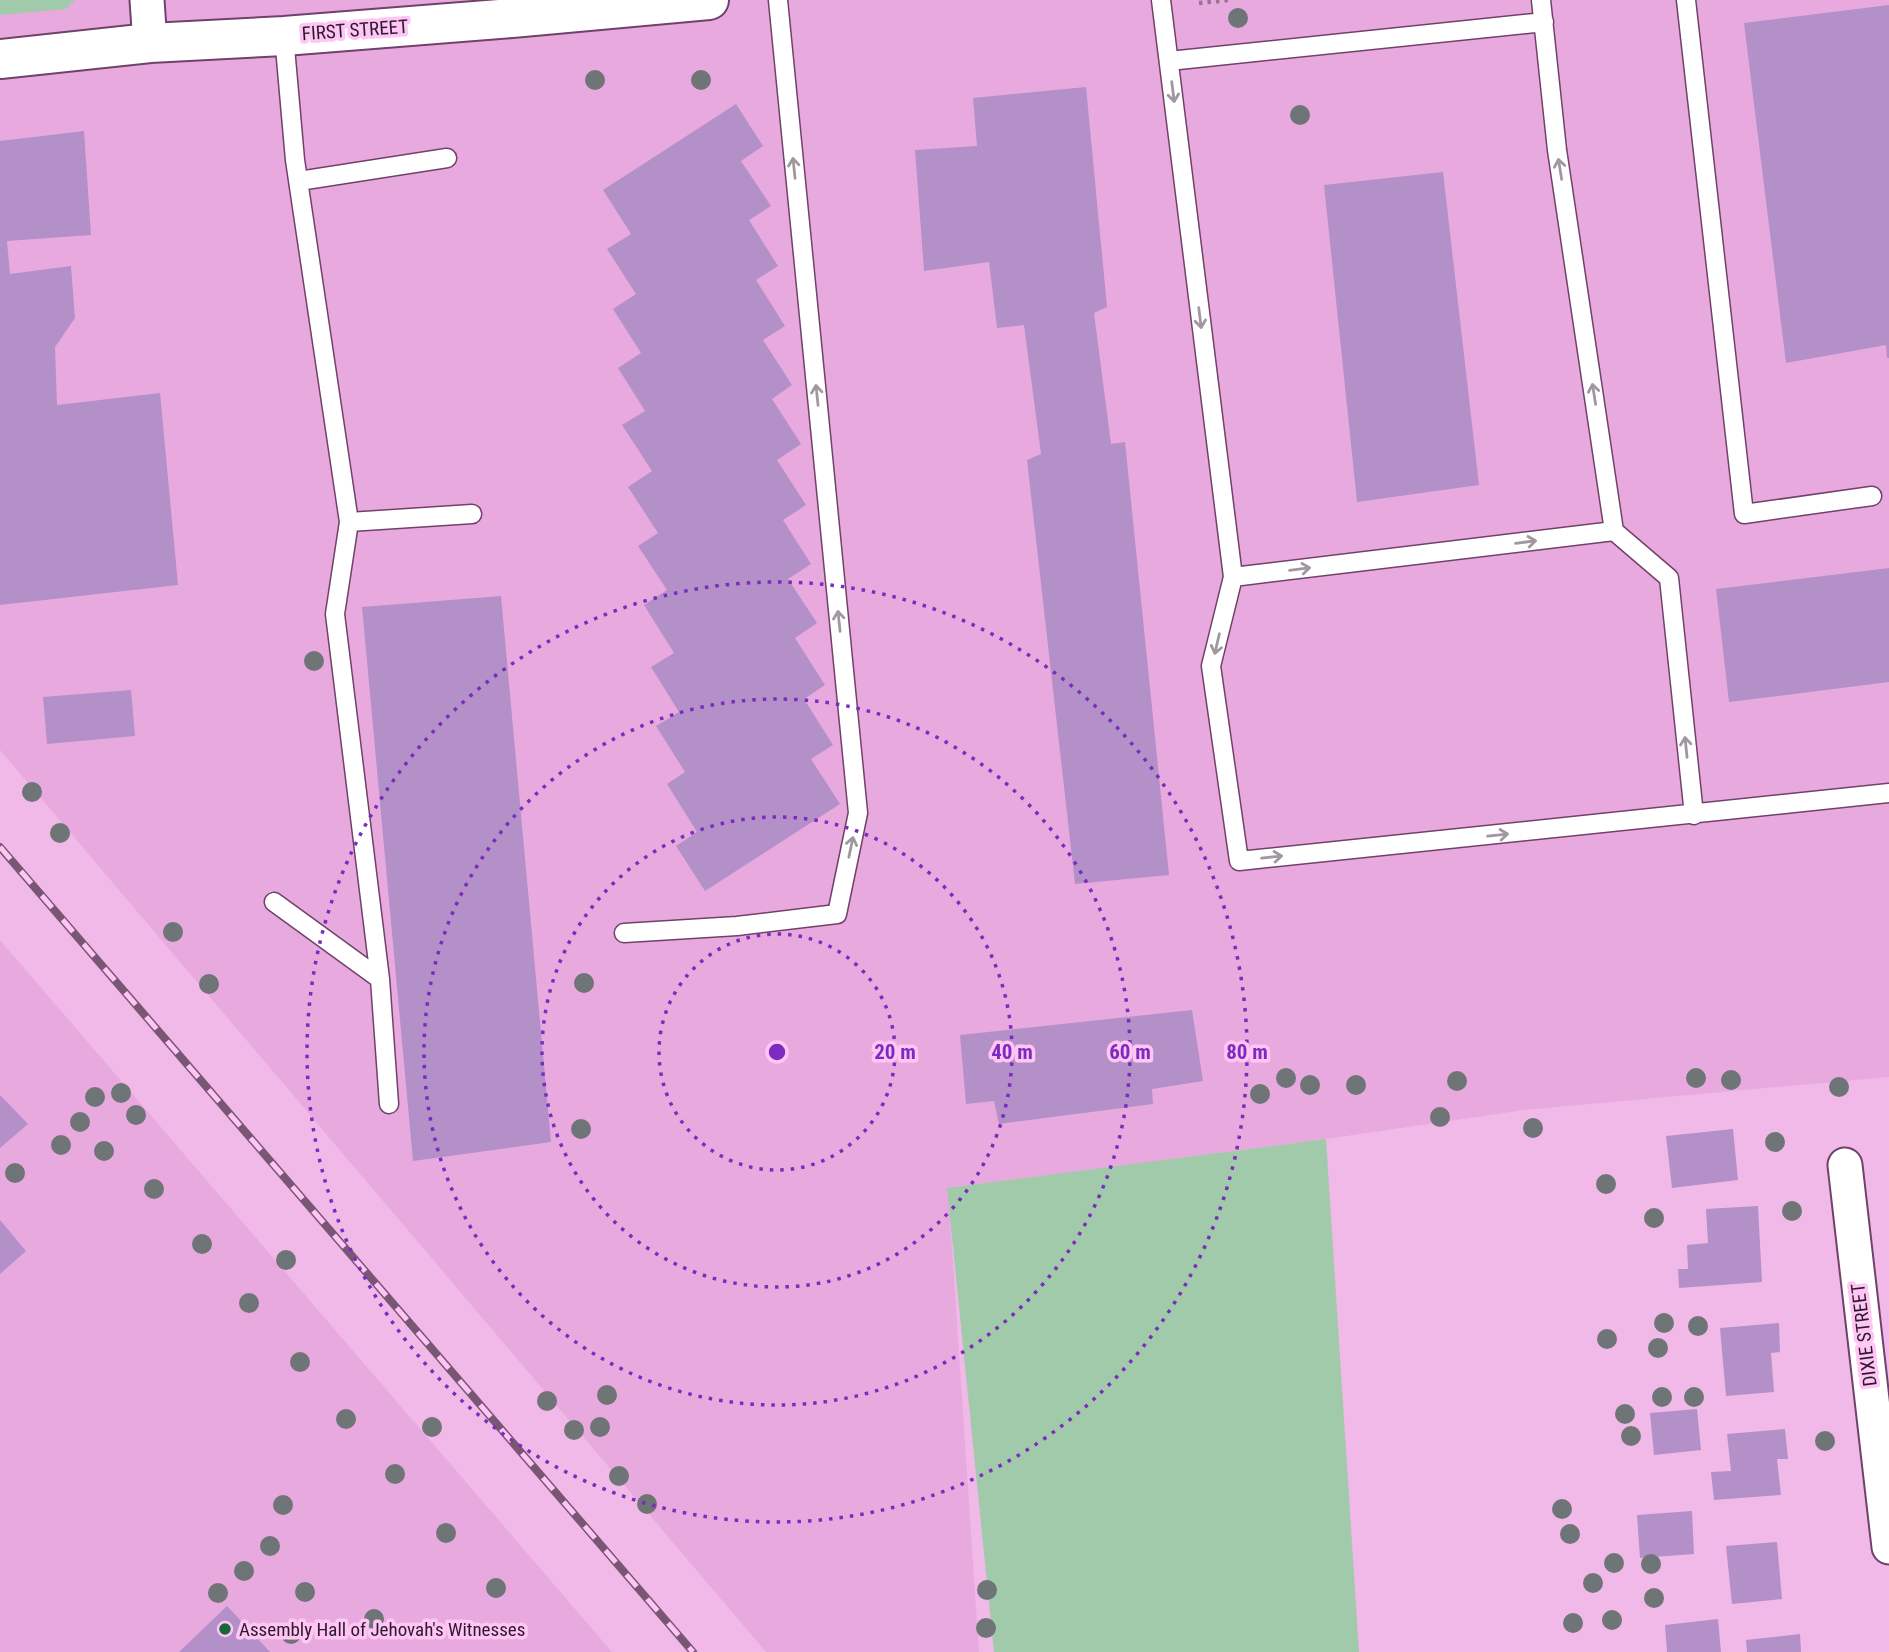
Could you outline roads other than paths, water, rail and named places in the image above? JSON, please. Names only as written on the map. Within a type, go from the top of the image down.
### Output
[{"type":"street","points":[[147,0],[150,43]]},
{"type":"street","name":"FIRST STREET","points":[[0,59],[150,43],[284,36],[511,9],[709,0]]},
{"type":"street","name":"DIXIE STREET","points":[[1844,1165],[1889,1547]]},
{"type":"lane","points":[[624,933],[737,926],[837,914],[858,813],[778,0]]},
{"type":"lane","points":[[1161,0],[1233,577],[1212,666],[1239,861],[1889,793]]},
{"type":"lane","points":[[1541,0],[1557,150],[1614,531],[1668,578],[1694,815]]},
{"type":"lane","points":[[1686,0],[1744,514],[1872,496]]},
{"type":"lane","points":[[1169,61],[1544,22]]},
{"type":"lane","points":[[284,36],[295,160],[349,522],[335,614],[380,979],[389,1104]]},
{"type":"lane","points":[[299,181],[447,158]]},
{"type":"lane","points":[[349,522],[472,514]]},
{"type":"lane","points":[[1233,577],[1614,531]]},
{"type":"lane","points":[[274,902],[380,979]]},
{"type":"railway","points":[[0,847],[693,1652]]},
{"type":"place","name":"Assembly Hall of Jehovah's Witnesses","points":[[225,1629]]}]
